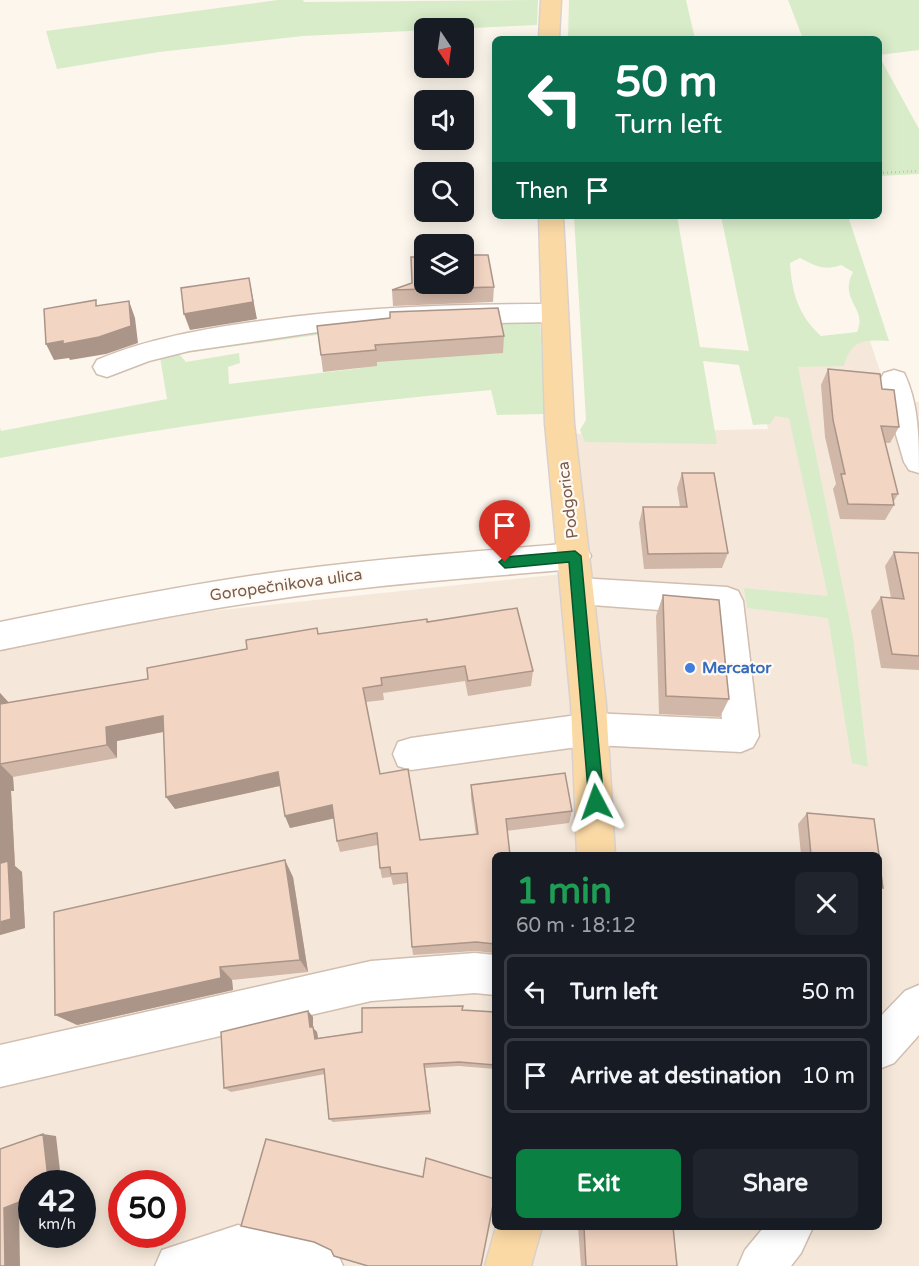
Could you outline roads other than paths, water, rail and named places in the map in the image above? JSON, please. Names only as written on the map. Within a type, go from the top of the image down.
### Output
[{"type":"main road","points":[[549,36],[550,0]]},
{"type":"main road","name":"Podgorica","points":[[551,219],[562,451],[579,591],[591,729],[596,802],[596,852]]},
{"type":"main road","points":[[508,1266],[518,1230]]},
{"type":"street","points":[[107,367],[137,353],[175,343],[318,322],[476,314],[555,313]]},
{"type":"street","points":[[894,380],[919,462]]},
{"type":"street","name":"Goropečnikova ulica","points":[[0,636],[138,608],[265,587],[367,574],[575,556]]},
{"type":"street","points":[[411,754],[591,729],[741,736],[727,601],[579,591]]},
{"type":"street","points":[[0,1066],[371,981],[475,973],[492,975]]},
{"type":"street","points":[[882,1045],[919,1005]]},
{"type":"street","points":[[761,1266],[788,1230]]},
{"type":"street","points":[[178,1266],[238,1248],[320,1266]]},
{"type":"place","name":"Mercator","points":[[690,668]]}]
